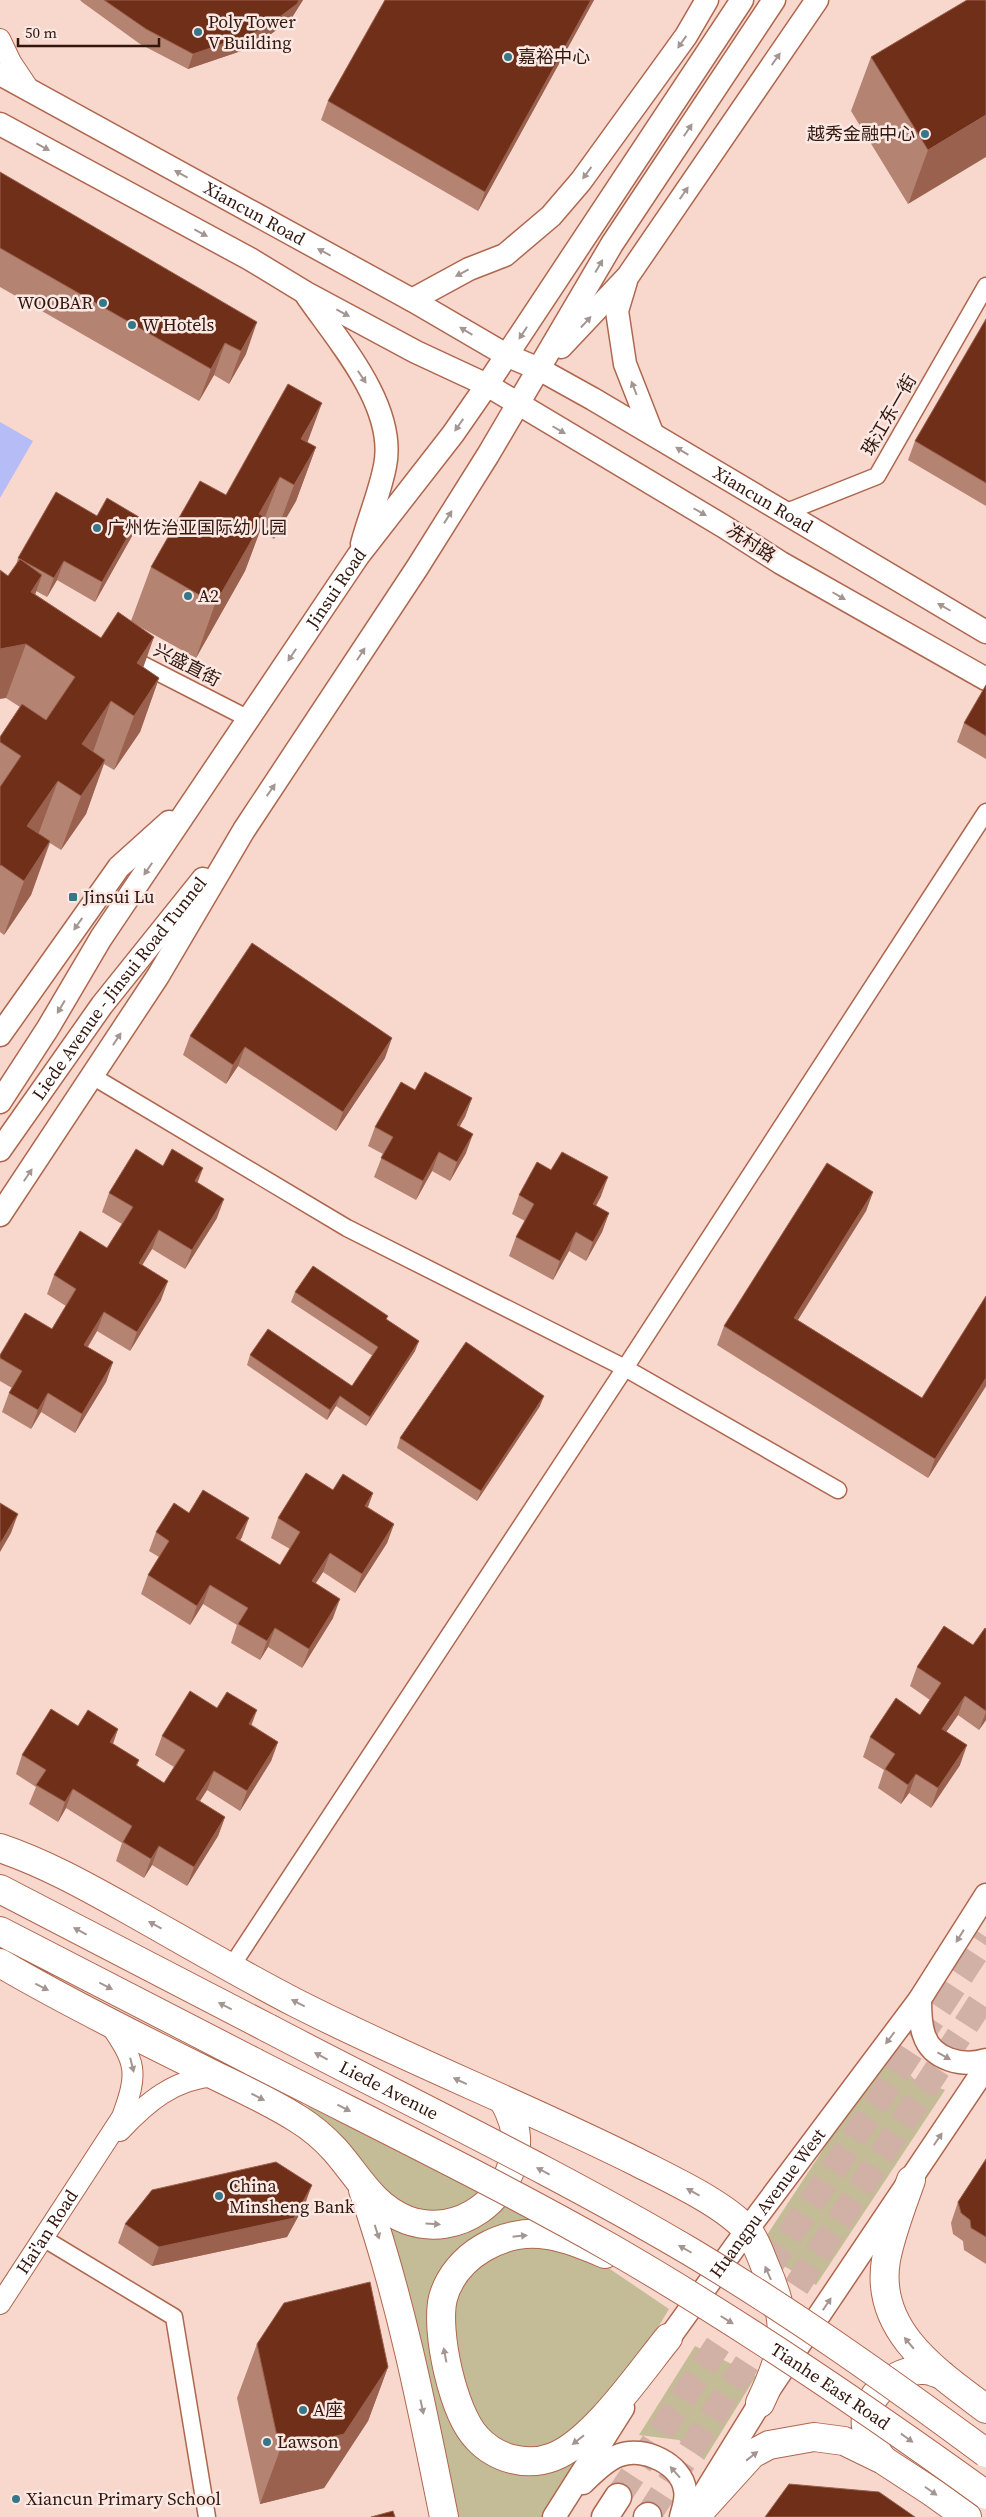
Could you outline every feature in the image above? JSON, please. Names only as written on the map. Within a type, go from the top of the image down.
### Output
[{"type":"highway","points":[[0,1848],[51,1867],[296,2003],[659,2174],[706,2200],[747,2230],[773,2285],[783,2329],[782,2348],[776,2370],[760,2403]]},
{"type":"highway","name":"Liede Avenue","points":[[0,1888],[632,2218],[772,2302]]},
{"type":"highway","name":"Liede Avenue","points":[[0,1931],[574,2228],[671,2285]]},
{"type":"highway","points":[[0,1963],[109,2022],[275,2106],[318,2134],[335,2150],[362,2186],[386,2209],[409,2220],[443,2225],[458,2223],[473,2216],[488,2204],[506,2180],[516,2144],[512,2116],[504,2101]]},
{"type":"highway","points":[[910,2180],[886,2260],[884,2282],[888,2305],[895,2325],[907,2342],[942,2375],[986,2409]]},
{"type":"highway","points":[[362,2186],[380,2240],[415,2378],[444,2517]]},
{"type":"highway","points":[[668,2338],[607,2413],[586,2434],[554,2457],[530,2462],[514,2460],[488,2448],[476,2438],[458,2402],[444,2352],[440,2323],[443,2298],[450,2279],[463,2263],[481,2249],[502,2238],[522,2235],[546,2235],[582,2244],[671,2285]]},
{"type":"highway","name":"Tianhe East Road","points":[[671,2285],[819,2378],[986,2495]]},
{"type":"highway","name":"Tianhe East Road","points":[[772,2302],[898,2388],[986,2453]]},
{"type":"highway","points":[[883,2460],[870,2442],[866,2425],[868,2406],[885,2385],[898,2377],[923,2370],[942,2375]]},
{"type":"highway","points":[[695,2517],[752,2454],[769,2445],[814,2437],[844,2441],[883,2460],[967,2517]]},
{"type":"main road","points":[[412,300],[469,269],[504,254],[552,216],[581,181],[680,44],[707,0]]},
{"type":"main road","name":"Jinsui Road","points":[[194,800],[358,556],[453,434],[508,356],[742,0]]},
{"type":"main road","points":[[0,1215],[158,976],[244,830],[417,568],[539,369],[612,244],[774,0]]},
{"type":"main road","points":[[539,369],[628,276],[817,0]]},
{"type":"main road","name":"Xiancun Road","points":[[0,74],[412,300],[508,356],[539,369],[652,433],[986,632]]},
{"type":"main road","points":[[0,124],[250,259],[306,293],[416,352],[487,385]]},
{"type":"main road","points":[[628,276],[617,312],[625,364],[652,433]]},
{"type":"main road","points":[[306,293],[372,392],[385,430],[385,465],[358,556]]},
{"type":"main road","name":"冼村路","points":[[487,385],[517,405],[724,526],[781,563],[986,679]]},
{"type":"main road","points":[[4,1021],[119,867],[194,800]]},
{"type":"main road","name":"Liede Avenue - Jinsui Road Tunnel","points":[[0,1102],[48,1028],[101,938],[194,800]]},
{"type":"main road","name":"Liede Avenue - Jinsui Road Tunnel","points":[[0,1150],[102,1005],[244,830]]},
{"type":"main road","name":"Huangpu Avenue West","points":[[559,2509],[668,2338],[920,2000],[986,1895]]},
{"type":"main road","points":[[920,2000],[924,2035],[939,2054],[953,2061],[966,2063],[986,2060]]},
{"type":"main road","points":[[689,2517],[760,2403],[986,2067]]},
{"type":"main road","points":[[559,2509],[600,2468],[618,2455],[628,2453],[642,2454],[671,2467],[682,2480],[685,2490],[681,2517]]},
{"type":"street","points":[[0,39],[11,62],[31,92]]},
{"type":"street","name":"珠江东一街","points":[[784,513],[877,476],[986,286]]},
{"type":"street","name":"兴盛直街","points":[[106,646],[249,719]]},
{"type":"street","points":[[231,1967],[625,1368],[986,812]]},
{"type":"street","points":[[92,1076],[347,1228],[625,1368],[838,1490]]},
{"type":"street","points":[[94,2160],[122,2117],[131,2092],[134,2074],[127,2050],[109,2022]]},
{"type":"street","points":[[94,2160],[146,2104],[173,2086],[198,2077],[215,2076]]},
{"type":"street","name":"Hai'an Road","points":[[0,2304],[94,2160]]},
{"type":"street","points":[[43,2238],[174,2317],[207,2517]]},
{"type":"shaded area","points":[[888,2051],[914,2079],[945,2090],[816,2285],[757,2250]]},
{"type":"shaded area","points":[[291,2089],[539,2221],[669,2309],[544,2517],[455,2517],[345,2146]]},
{"type":"shaded area","points":[[695,2346],[756,2376],[704,2460],[679,2440],[639,2435]]},
{"type":"water","points":[[0,422],[33,441],[0,498]]},
{"type":"building","name":"Poly Tower V Building","points":[[104,0],[299,0],[297,4],[269,25],[249,35],[193,54],[146,29]]},
{"type":"building","points":[[385,0],[591,0],[485,192],[328,101]]},
{"type":"building","points":[[967,0],[986,0],[986,115],[928,150],[871,57]]},
{"type":"building","points":[[0,172],[257,322],[241,351],[225,343],[211,369],[0,248]]},
{"type":"building","points":[[986,319],[986,483],[915,441]]},
{"type":"building","points":[[288,384],[322,403],[301,439],[316,447],[294,485],[280,477],[259,514],[265,517],[215,604],[151,567],[200,481],[226,495]]},
{"type":"building","points":[[56,492],[97,516],[107,498],[139,517],[102,582],[64,561],[54,578],[18,558]]},
{"type":"building","points":[[20,559],[42,575],[31,592],[101,638],[118,612],[154,637],[137,663],[159,678],[134,716],[111,701],[82,744],[105,760],[81,796],[58,781],[27,826],[50,841],[24,881],[0,866],[0,787],[21,756],[0,742],[0,737],[22,704],[46,720],[75,677],[26,644],[0,649],[0,570],[8,576]]},
{"type":"building","points":[[986,685],[986,736],[964,723]]},
{"type":"building","points":[[252,943],[392,1038],[343,1112],[245,1047],[233,1065],[190,1036]]},
{"type":"building","points":[[425,1072],[472,1098],[457,1125],[473,1134],[457,1162],[439,1152],[423,1181],[381,1158],[393,1137],[375,1127],[401,1082],[415,1090]]},
{"type":"building","points":[[136,1149],[163,1166],[172,1149],[203,1168],[195,1181],[224,1199],[192,1250],[159,1230],[139,1263],[168,1281],[137,1332],[104,1312],[84,1345],[113,1362],[82,1414],[48,1393],[38,1410],[9,1393],[22,1371],[0,1358],[0,1355],[25,1313],[52,1329],[76,1289],[54,1275],[80,1231],[107,1248],[133,1207],[109,1193]]},
{"type":"building","points":[[562,1152],[608,1177],[593,1204],[609,1213],[593,1242],[576,1232],[560,1261],[516,1237],[534,1204],[519,1195],[537,1162],[551,1170]]},
{"type":"building","points":[[827,1163],[873,1192],[794,1318],[922,1398],[986,1296],[986,1378],[935,1459],[724,1326]]},
{"type":"building","points":[[313,1266],[388,1316],[386,1319],[419,1341],[370,1417],[340,1396],[330,1410],[250,1355],[268,1329],[352,1386],[378,1347],[295,1292]]},
{"type":"building","points":[[466,1342],[544,1396],[481,1491],[400,1438]]},
{"type":"building","points":[[306,1473],[333,1490],[343,1474],[373,1493],[365,1506],[394,1524],[362,1574],[330,1553],[312,1581],[340,1599],[309,1649],[275,1628],[267,1641],[238,1624],[248,1608],[210,1585],[197,1606],[148,1575],[169,1541],[156,1532],[174,1503],[189,1513],[203,1490],[249,1518],[236,1538],[280,1565],[300,1532],[278,1518]]},
{"type":"building","points":[[0,1503],[18,1514],[0,1544]]},
{"type":"building","points":[[944,1626],[973,1645],[986,1629],[986,1711],[965,1696],[942,1729],[967,1745],[938,1788],[916,1774],[908,1785],[885,1769],[895,1754],[870,1737],[896,1698],[920,1715],[941,1683],[917,1667]]},
{"type":"building","points":[[190,1691],[217,1708],[227,1692],[257,1710],[249,1724],[278,1742],[247,1791],[214,1771],[196,1799],[225,1817],[194,1867],[159,1846],[151,1859],[123,1842],[132,1826],[73,1789],[65,1802],[36,1785],[46,1770],[22,1755],[51,1709],[78,1726],[88,1710],[118,1729],[110,1742],[139,1760],[136,1765],[164,1783],[185,1750],[162,1736]]},
{"type":"building","points":[[986,2159],[986,2237],[971,2228],[970,2220],[961,2213],[958,2202]]},
{"type":"building","points":[[276,2162],[312,2185],[294,2218],[159,2247],[125,2224],[152,2190]]},
{"type":"building","points":[[370,2282],[388,2367],[344,2434],[280,2450],[257,2344],[284,2303]]},
{"type":"building","points":[[789,2484],[879,2492],[915,2517],[765,2517]]},
{"type":"building","points":[[393,2511],[395,2517],[371,2517]]},
{"type":"tunnel","points":[[618,2497],[986,1937]]},
{"type":"tunnel","points":[[648,2516],[986,1994]]},
{"type":"place","name":"Poly Tower V Building","points":[[198,32]]},
{"type":"place","name":"嘉裕中心","points":[[508,57]]},
{"type":"place","name":"越秀金融中心","points":[[925,134]]},
{"type":"place","name":"WOOBAR","points":[[103,303]]},
{"type":"place","name":"W Hotels","points":[[132,325]]},
{"type":"place","name":"广州佐治亚国际幼儿园","points":[[97,528]]},
{"type":"place","name":"A2","points":[[188,596]]},
{"type":"place","name":"Jinsui Lu","points":[[73,897]]},
{"type":"place","name":"China Minsheng Bank","points":[[219,2196]]},
{"type":"place","name":"A座","points":[[303,2410]]},
{"type":"place","name":"Lawson","points":[[267,2442]]},
{"type":"place","name":"Xiancun Primary School","points":[[16,2499]]}]
